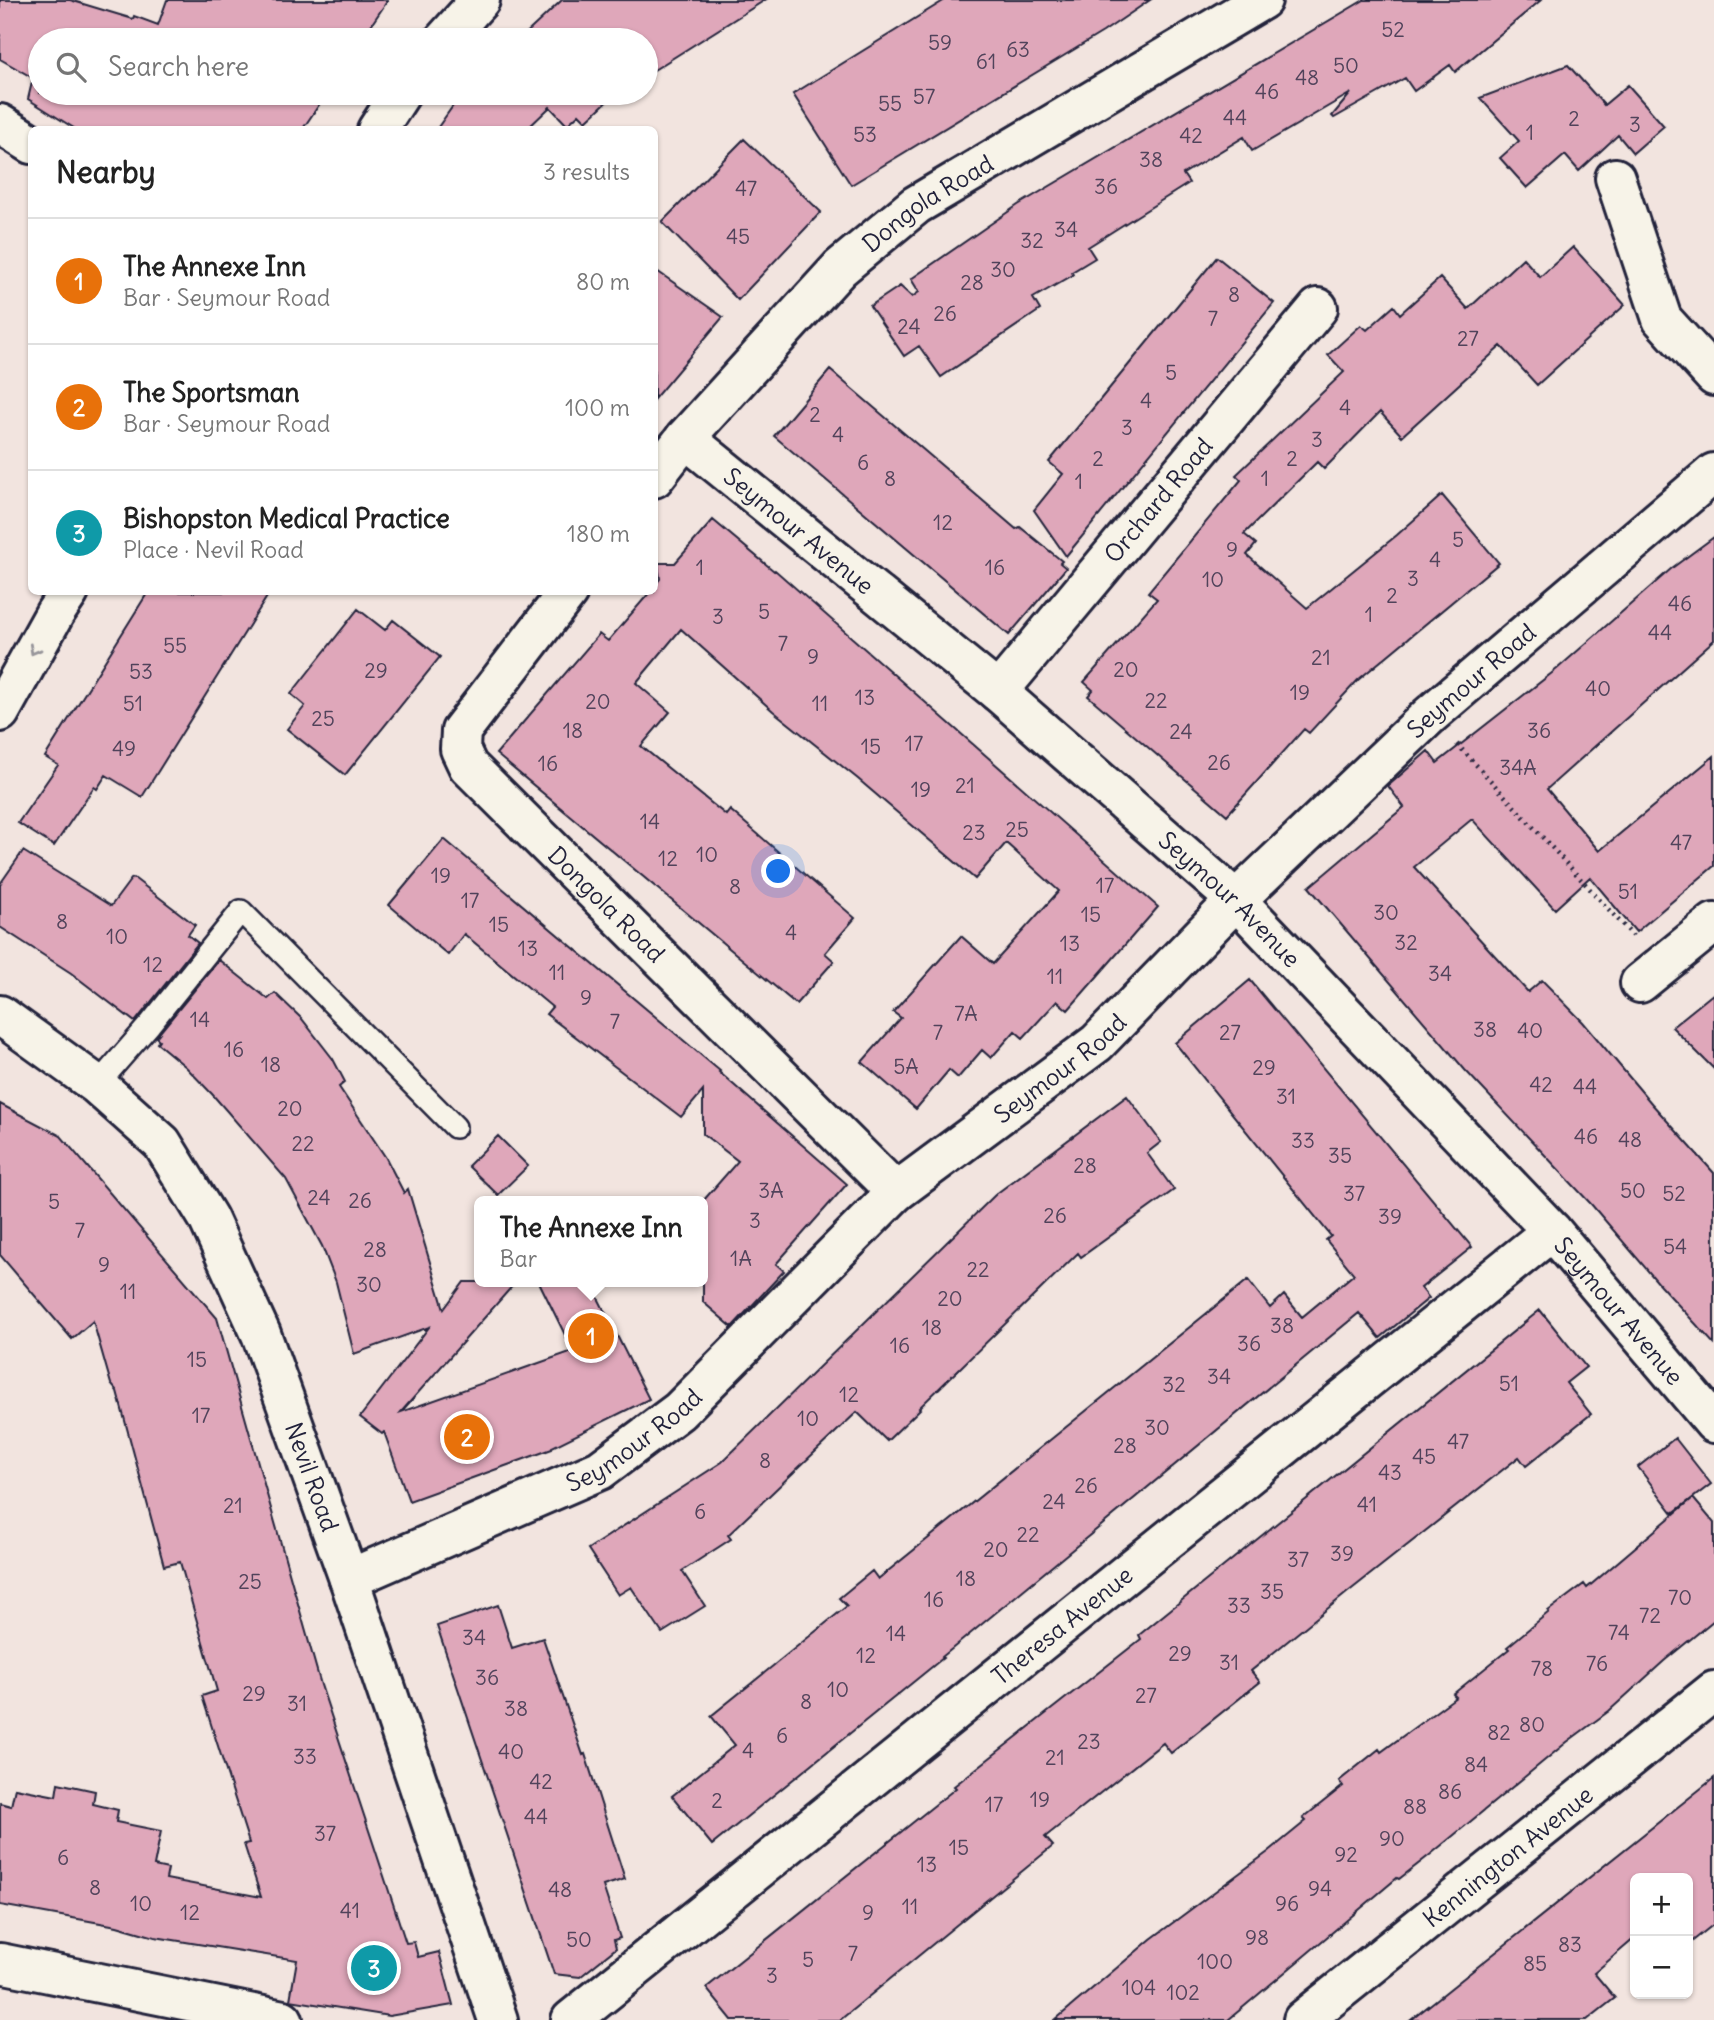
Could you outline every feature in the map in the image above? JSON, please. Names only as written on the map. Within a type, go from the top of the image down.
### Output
[{"type":"street","points":[[455,28],[480,0]]},
{"type":"street","name":"Dongola Road","points":[[658,473],[685,438],[840,268],[916,205],[1262,0]]},
{"type":"street","points":[[380,126],[393,105]]},
{"type":"street","points":[[0,124],[28,142]]},
{"type":"street","points":[[1615,178],[1662,319],[1714,376]]},
{"type":"street","name":"Orchard Road","points":[[998,692],[1318,308]]},
{"type":"street","name":"Seymour Avenue","points":[[685,438],[998,692],[1236,900],[1552,1231],[1714,1423]]},
{"type":"street","name":"Seymour Road","points":[[349,1579],[600,1470],[679,1411],[896,1192],[1097,1043],[1236,900],[1430,715],[1714,473]]},
{"type":"street","points":[[0,712],[67,595]]},
{"type":"street","name":"Dongola Road","points":[[566,595],[461,731],[460,749],[468,766],[896,1192]]},
{"type":"street","points":[[1651,975],[1714,923]]},
{"type":"street","name":"Nevil Road","points":[[0,1016],[97,1085],[163,1143],[208,1218],[261,1334],[349,1579],[498,2020]]},
{"type":"street","name":"Theresa Avenue","points":[[571,2020],[1552,1231]]},
{"type":"street","name":"Kennington Avenue","points":[[1303,2020],[1714,1691]]},
{"type":"street","points":[[0,1963],[283,2020]]},
{"type":"lane","points":[[97,1085],[241,911],[455,1127]]},
{"type":"path","points":[[1430,715],[1651,975]]},
{"type":"building","points":[[0,0],[70,0],[158,25],[167,0],[388,0],[369,28],[28,28],[28,75],[0,59]]},
{"type":"building","points":[[562,0],[765,0],[658,67],[658,28],[532,28]]},
{"type":"building","points":[[945,0],[1150,0],[1103,32],[851,185],[793,94]]},
{"type":"building","points":[[1364,0],[1541,0],[1455,72],[1450,65],[1414,91],[1405,78],[1334,118],[1332,116],[1351,93],[1252,151],[1244,137],[1183,174],[1189,183],[1088,247],[1095,258],[1072,272],[1073,275],[1033,298],[1040,310],[941,377],[919,346],[904,356],[870,306],[900,286],[912,297],[919,292],[911,279],[1018,205]]},
{"type":"building","points":[[1568,65],[1604,105],[1628,85],[1664,126],[1633,153],[1618,135],[1579,171],[1565,155],[1527,188],[1500,158],[1519,141],[1480,98]]},
{"type":"building","points":[[37,105],[319,105],[305,126],[71,126]]},
{"type":"building","points":[[454,105],[603,105],[586,121],[579,114],[567,125],[550,107],[530,126],[439,126]]},
{"type":"building","points":[[744,139],[821,212],[738,300],[662,222]]},
{"type":"building","points":[[1573,247],[1625,305],[1537,385],[1501,346],[1402,436],[1380,412],[1324,469],[1317,462],[1244,534],[1256,544],[1247,555],[1307,608],[1442,495],[1499,563],[1358,680],[1309,733],[1304,729],[1227,815],[1088,696],[1093,690],[1084,682],[1157,599],[1148,592],[1241,480],[1236,475],[1344,372],[1328,355],[1361,325],[1367,330],[1394,306],[1400,314],[1440,278],[1468,309],[1523,258],[1540,277]]},
{"type":"building","points":[[1217,257],[1274,303],[1066,556],[1034,510],[1063,474],[1049,462]]},
{"type":"building","points":[[658,272],[723,317],[658,394]]},
{"type":"building","points":[[830,370],[1016,529],[1020,527],[1062,561],[1060,563],[1066,568],[1009,635],[774,436]]},
{"type":"building","points":[[713,520],[775,570],[1158,907],[1068,1010],[1057,1001],[1023,1038],[1015,1031],[991,1058],[982,1050],[958,1078],[949,1070],[916,1109],[862,1062],[901,1018],[893,1012],[961,936],[993,964],[1059,891],[1006,843],[975,879],[773,711],[681,629],[636,683],[670,712],[641,746],[726,815],[730,810],[855,918],[825,953],[834,961],[796,1004],[496,754],[599,634],[608,641],[647,595],[658,595],[658,563],[675,563]]},
{"type":"building","points":[[1714,537],[1714,640],[1547,789],[1599,851],[1714,756],[1714,866],[1636,932],[1590,877],[1555,909],[1472,819],[1414,867],[1528,992],[1542,980],[1583,1022],[1714,1173],[1714,1344],[1591,1204],[1465,1070],[1309,887],[1404,807],[1388,786],[1428,751],[1437,763],[1557,669],[1672,568]]},
{"type":"building","points":[[146,595],[268,595],[142,797],[106,775],[97,789],[94,787],[54,846],[18,823],[58,765],[45,757]]},
{"type":"building","points":[[358,609],[385,630],[393,620],[440,657],[345,775],[287,729],[305,706],[291,694]]},
{"type":"building","points":[[444,839],[720,1071],[847,1184],[776,1264],[784,1271],[732,1327],[703,1302],[703,1287],[708,1287],[707,1196],[738,1161],[703,1134],[703,1091],[681,1117],[546,1014],[552,1007],[464,934],[448,955],[389,905]]},
{"type":"building","points":[[23,851],[111,906],[134,878],[195,925],[188,935],[198,943],[135,1022],[71,973],[0,927],[0,884]]},
{"type":"building","points":[[219,960],[268,999],[275,993],[302,1019],[333,1059],[345,1082],[339,1087],[386,1158],[404,1193],[408,1189],[444,1309],[464,1282],[474,1282],[474,1287],[512,1287],[401,1412],[573,1351],[541,1287],[593,1287],[649,1399],[552,1449],[409,1501],[384,1432],[382,1434],[360,1417],[429,1327],[354,1354],[336,1282],[322,1246],[286,1179],[212,1094],[186,1067],[157,1043],[159,1040],[156,1037]]},
{"type":"building","points":[[1250,980],[1472,1247],[1421,1288],[1429,1298],[1380,1338],[1359,1313],[943,1658],[712,1845],[672,1796],[735,1745],[711,1716],[847,1606],[839,1598],[872,1571],[878,1579],[1248,1280],[1270,1308],[1284,1295],[1302,1317],[1354,1274],[1326,1240],[1331,1236],[1175,1043]]},
{"type":"building","points":[[1714,993],[1714,1069],[1672,1027]]},
{"type":"building","points":[[1127,1096],[1161,1142],[1147,1153],[1174,1190],[1081,1257],[1078,1253],[887,1441],[857,1412],[728,1535],[731,1539],[682,1571],[705,1606],[662,1633],[631,1587],[618,1595],[588,1549],[722,1462],[996,1194]]},
{"type":"building","points":[[0,1104],[61,1136],[217,1318],[321,1685],[406,1943],[414,1942],[418,1957],[439,1952],[453,2005],[389,2016],[290,2000],[297,1960],[155,1937],[117,1926],[0,1905],[0,1803],[11,1806],[15,1788],[56,1796],[58,1783],[95,1791],[93,1804],[118,1810],[116,1822],[161,1831],[154,1866],[168,1869],[166,1879],[261,1897],[244,1844],[249,1843],[202,1696],[217,1691],[180,1562],[164,1566],[117,1391],[111,1384],[93,1321],[72,1339],[0,1255]]},
{"type":"building","points":[[498,1136],[528,1166],[498,1195],[468,1166]]},
{"type":"building","points":[[1540,1310],[1586,1367],[1566,1383],[1591,1414],[1526,1466],[1519,1457],[1348,1592],[1251,1671],[1260,1682],[1171,1753],[1163,1743],[1045,1837],[1053,1846],[840,2020],[732,2020],[706,1988],[956,1788],[954,1786],[1141,1639],[1139,1635]]},
{"type":"building","points":[[1675,1438],[1711,1484],[1673,1513],[1638,1467]]},
{"type":"building","points":[[1693,1498],[1714,1523],[1714,1620],[1609,1711],[1567,1742],[1431,1854],[1397,1878],[1228,2020],[1055,2020],[1151,1939],[1306,1821],[1303,1818],[1343,1786],[1339,1781],[1379,1749],[1381,1752],[1456,1697],[1453,1694],[1509,1649],[1507,1647],[1548,1611],[1584,1584],[1587,1588]]},
{"type":"building","points":[[498,1605],[512,1648],[543,1638],[583,1755],[585,1754],[625,1879],[603,1886],[620,1938],[614,1940],[616,1948],[580,1977],[554,1974],[437,1626]]},
{"type":"building","points":[[1714,1778],[1714,1924],[1693,1941],[1693,1873],[1630,1873],[1630,1942],[1594,1973],[1615,1998],[1587,2020],[1411,2020]]},
{"type":"place","name":"The Annexe Inn","points":[[591,1336]]},
{"type":"place","name":"The Sportsman","points":[[467,1437]]},
{"type":"place","name":"Bishopston Medical Practice","points":[[374,1968]]}]
